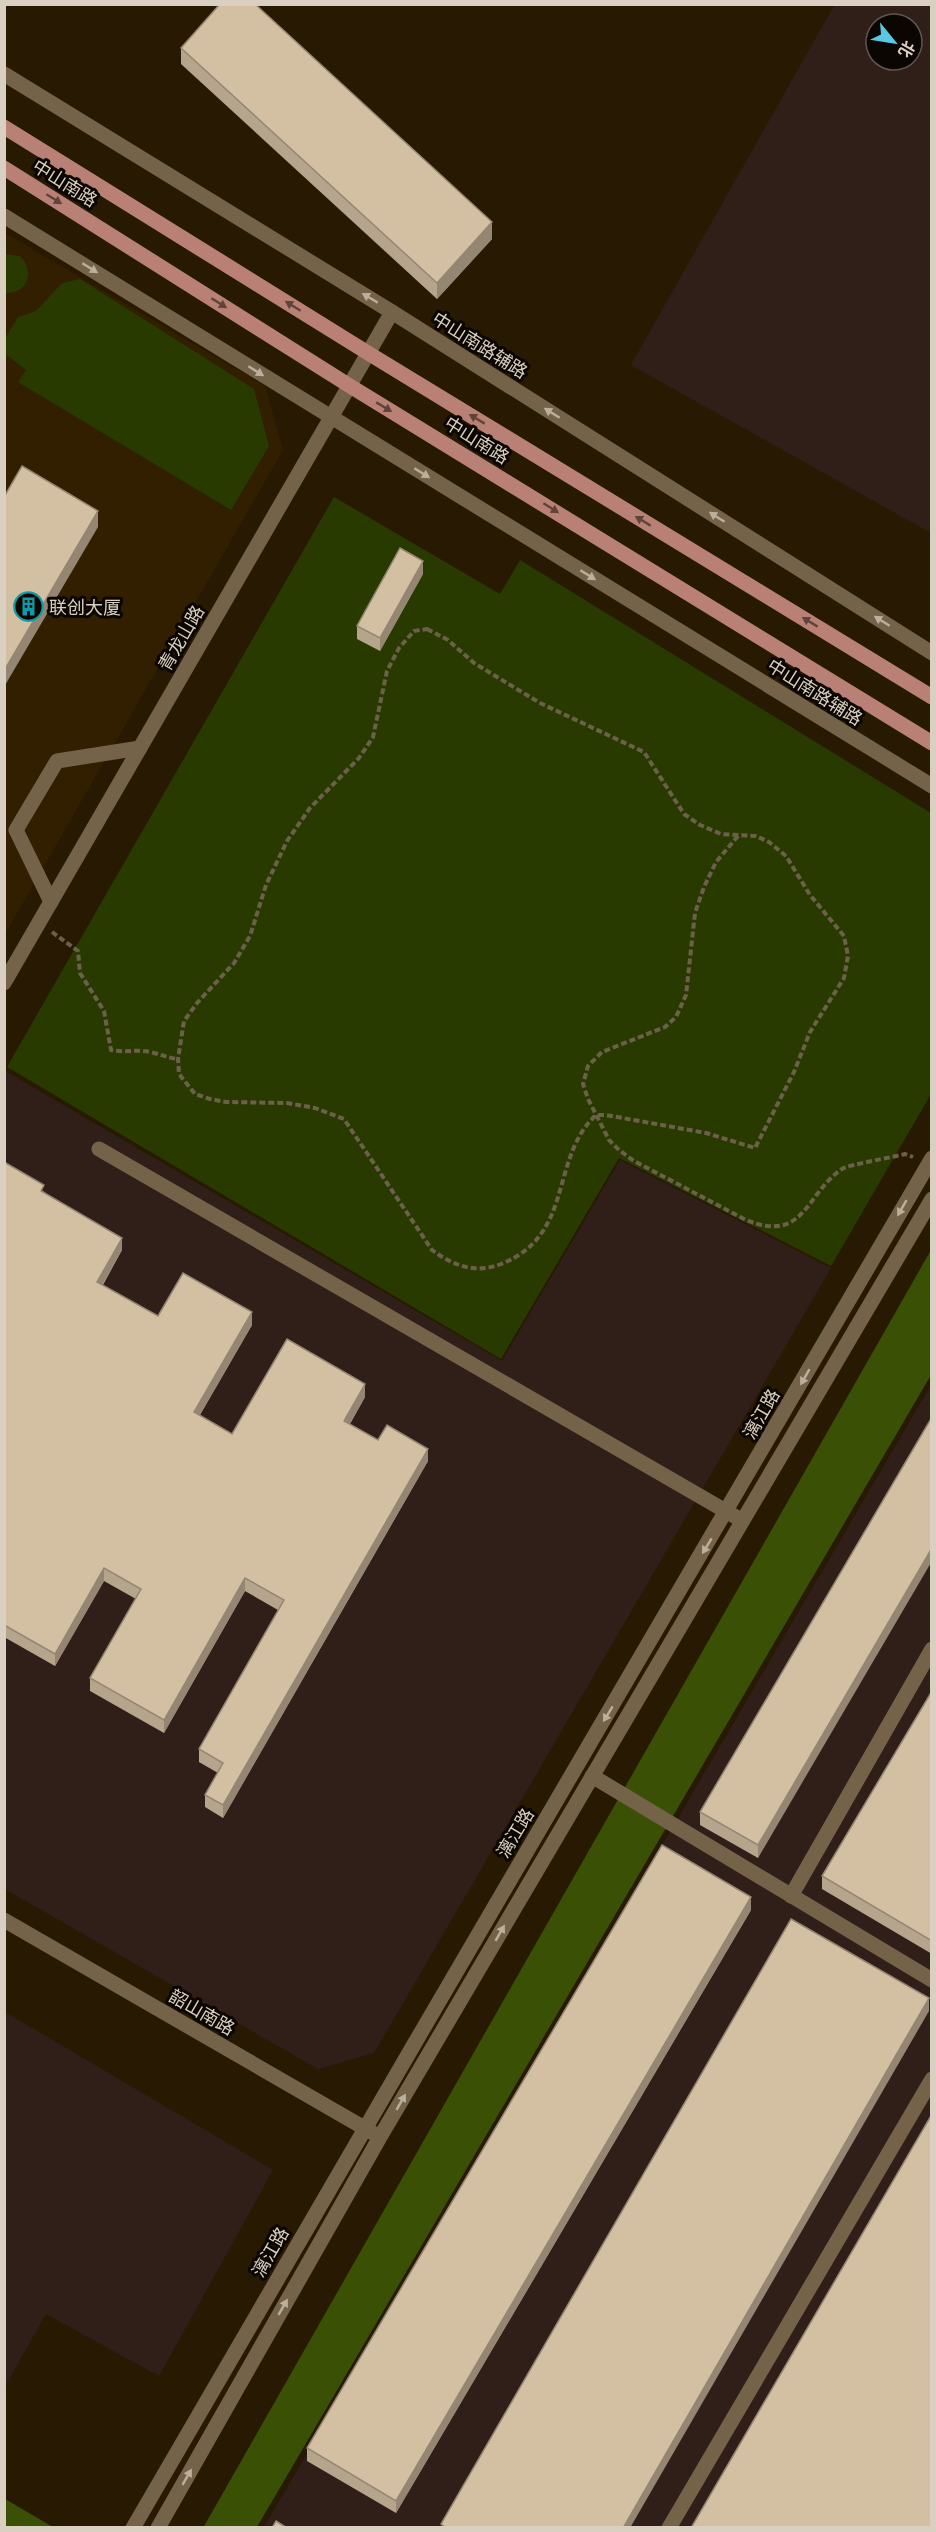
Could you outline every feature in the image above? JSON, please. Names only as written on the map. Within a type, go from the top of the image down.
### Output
[{"type":"main road","name":"中山南路","points":[[4,127],[368,353],[932,697]]},
{"type":"main road","name":"中山南路","points":[[4,168],[350,386],[932,743]]},
{"type":"street","name":"中山南路辅路","points":[[4,74],[392,312],[932,653]]},
{"type":"street","name":"中山南路辅路","points":[[4,216],[932,786]]},
{"type":"street","name":"青龙山路","points":[[4,983],[392,312]]},
{"type":"street","points":[[51,902],[16,830],[57,761],[140,748]]},
{"type":"street","points":[[99,1149],[742,1520]]},
{"type":"street","name":"漓江路","points":[[133,2528],[930,1160]]},
{"type":"street","name":"漓江路","points":[[158,2528],[381,2137],[932,1199]]},
{"type":"street","points":[[792,1896],[932,1649]]},
{"type":"street","points":[[592,1776],[932,1980]]},
{"type":"street","name":"韶山南路","points":[[4,1920],[381,2137]]},
{"type":"street","points":[[669,2528],[932,2079]]},
{"type":"path","points":[[427,629],[448,640],[474,663],[540,703],[644,752],[684,814],[700,825],[721,834],[738,836],[756,836],[769,842],[786,856],[810,895],[844,936],[848,956],[844,978],[810,1032],[794,1072],[755,1148],[706,1133],[597,1115],[585,1126],[575,1142],[556,1207],[538,1239],[510,1260],[489,1268],[470,1269],[449,1263],[432,1250],[344,1119],[315,1108],[287,1103],[226,1102],[210,1099],[195,1094],[178,1074],[184,1021],[197,1003],[234,963],[250,936],[266,885],[287,841],[310,808],[359,758],[373,737],[387,671],[399,648],[414,631],[427,629]]},
{"type":"path","points":[[738,836],[716,862],[695,913],[687,995],[676,1017],[665,1027],[602,1052],[588,1066],[583,1084],[588,1100],[609,1140],[634,1161],[746,1220],[764,1227],[792,1221],[808,1208],[829,1180],[844,1167],[905,1154],[930,1160]]},
{"type":"path","points":[[39,922],[78,951],[80,973],[104,1011],[111,1050],[122,1053],[151,1052],[161,1057],[178,1059]]},
{"type":"shaded area","points":[[835,4],[931,5],[931,533],[631,365]]},
{"type":"shaded area","points":[[5,233],[265,386],[283,450],[5,934]]},
{"type":"shaded area","points":[[5,1071],[502,1361],[620,1160],[831,1268],[374,2053],[318,2069],[5,1889]]},
{"type":"shaded area","points":[[931,1385],[931,2527],[264,2527]]},
{"type":"shaded area","points":[[5,2012],[273,2170],[159,2376],[46,2314],[5,2386]]},
{"type":"green space","points":[[4,254],[20,256],[28,269],[24,286],[13,292],[5,293]]},
{"type":"green space","points":[[80,279],[254,389],[269,446],[231,510],[18,382],[26,370],[5,354],[6,337],[18,317],[36,311],[62,283]]},
{"type":"green space","points":[[334,497],[500,594],[520,560],[931,813],[931,1094],[831,1266],[619,1158],[501,1359],[7,1067]]},
{"type":"green space","points":[[931,1250],[931,1375],[257,2527],[203,2528]]},
{"type":"green space","points":[[5,2499],[53,2527],[5,2527]]},
{"type":"building","points":[[220,4],[255,4],[492,222],[437,283],[181,48]]},
{"type":"building","name":"联创大厦","points":[[22,466],[98,511],[4,671],[4,497]]},
{"type":"building","points":[[400,548],[423,561],[380,638],[357,626]]},
{"type":"building","points":[[4,1162],[44,1185],[41,1191],[122,1238],[97,1282],[158,1316],[183,1273],[252,1312],[194,1412],[232,1434],[287,1339],[365,1384],[344,1421],[378,1440],[387,1425],[428,1449],[223,1805],[205,1795],[223,1763],[199,1749],[284,1600],[245,1578],[164,1720],[90,1678],[141,1589],[104,1568],[55,1654],[4,1625]]},
{"type":"building","points":[[932,1417],[932,1548],[758,1845],[700,1812]]},
{"type":"building","points":[[932,1691],[932,1941],[822,1876]]},
{"type":"building","points":[[662,1845],[751,1897],[396,2501],[307,2448]]},
{"type":"building","points":[[791,1919],[929,1998],[623,2528],[446,2528],[441,2524]]},
{"type":"building","points":[[932,2114],[932,2528],[691,2528]]},
{"type":"building","points":[[276,2521],[287,2528],[272,2528]]},
{"type":"place","name":"联创大厦","points":[[28,607]]}]
